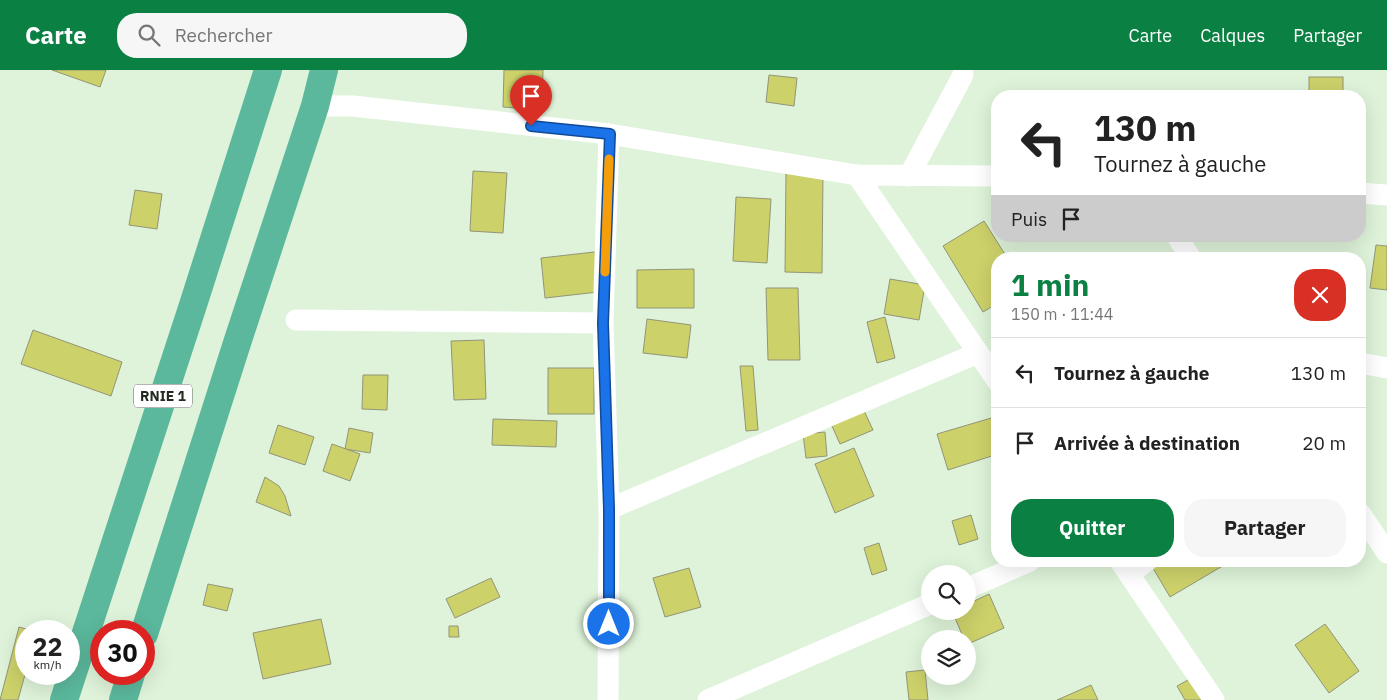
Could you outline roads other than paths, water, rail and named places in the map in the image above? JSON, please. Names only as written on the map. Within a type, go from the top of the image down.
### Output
[{"type":"highway","name":"RNIE 1","points":[[64,700],[268,70]]},
{"type":"highway","points":[[148,620],[315,106],[324,70]]},
{"type":"highway","points":[[123,700],[128,685]]},
{"type":"street","points":[[909,176],[963,75]]},
{"type":"street","points":[[315,106],[354,106],[610,134],[858,175],[991,176]]},
{"type":"street","points":[[608,700],[609,509],[603,323],[610,134]]},
{"type":"street","points":[[858,175],[991,372]]},
{"type":"street","points":[[1366,193],[1387,195]]},
{"type":"street","points":[[296,320],[603,323]]},
{"type":"street","points":[[609,509],[978,353]]},
{"type":"street","points":[[1366,364],[1387,368]]},
{"type":"street","points":[[1366,522],[1387,553]]},
{"type":"street","points":[[976,585],[1016,567]]},
{"type":"street","points":[[1124,568],[1214,700]]},
{"type":"street","points":[[723,697],[921,608]]}]
